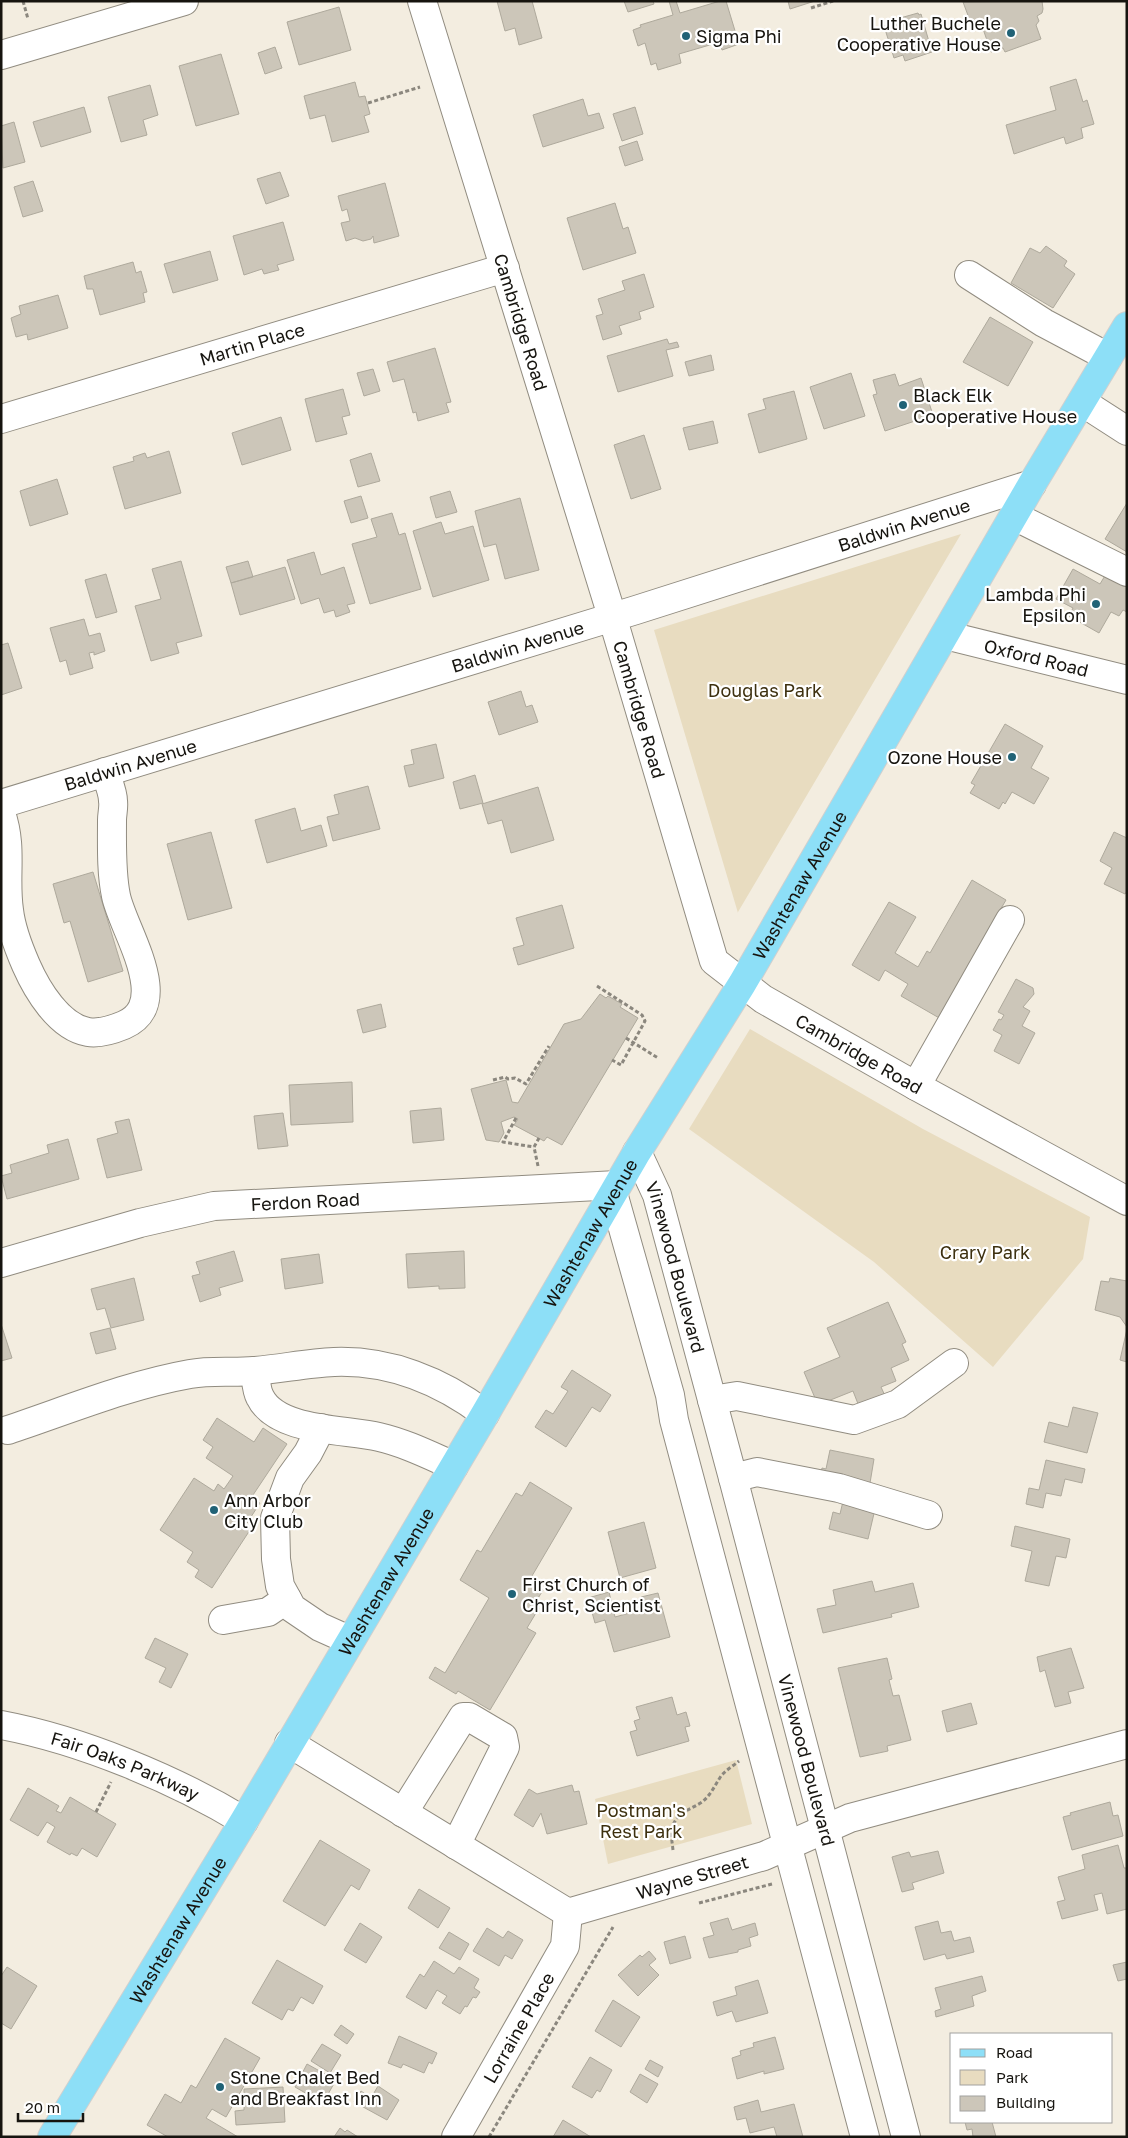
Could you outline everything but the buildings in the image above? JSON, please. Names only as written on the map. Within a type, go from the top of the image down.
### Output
[{"type":"main road","name":"Washtenaw Avenue","points":[[52,2137],[244,1821],[349,1640],[485,1414],[637,1152],[742,984],[1032,484],[1127,326]]},
{"type":"street","points":[[1,56],[184,1]]},
{"type":"street","name":"Cambridge Road","points":[[422,1],[612,616],[714,961],[763,999],[916,1086],[1127,1201]]},
{"type":"street","name":"Martin Place","points":[[1,419],[505,268]]},
{"type":"street","points":[[969,275],[1044,323],[1108,357]]},
{"type":"street","points":[[1082,402],[1127,431]]},
{"type":"street","name":"Baldwin Avenue","points":[[1,804],[612,616],[1032,484]]},
{"type":"street","points":[[1014,516],[1127,572]]},
{"type":"street","name":"Oxford Road","points":[[945,635],[1127,680]]},
{"type":"street","points":[[1,813],[8,832],[9,911],[26,965],[48,1002],[66,1023],[79,1030],[95,1033],[113,1030],[129,1023],[142,1012],[147,995],[145,977],[116,897],[114,874],[114,800],[105,772]]},
{"type":"street","points":[[916,1086],[1010,920]]},
{"type":"street","name":"Vinewood Boulevard","points":[[637,1152],[656,1195],[734,1478],[824,1829],[906,2137]]},
{"type":"street","points":[[615,1189],[670,1395],[677,1430],[865,2137]]},
{"type":"street","name":"Ferdon Road","points":[[1,1262],[167,1216],[214,1206],[615,1189]]},
{"type":"street","points":[[8,1430],[143,1384],[191,1373],[255,1371],[333,1362],[366,1362],[395,1368],[459,1394],[485,1414]]},
{"type":"street","points":[[670,1395],[710,1392],[854,1420],[898,1404],[954,1364]]},
{"type":"street","points":[[255,1371],[259,1397],[274,1413],[289,1420],[321,1428],[378,1437],[405,1445],[454,1466]]},
{"type":"street","points":[[321,1428],[308,1453],[290,1478],[275,1518],[276,1559],[280,1586],[292,1608],[320,1627],[349,1640]]},
{"type":"street","points":[[734,1478],[758,1472],[839,1488],[928,1515]]},
{"type":"street","points":[[223,1620],[268,1612],[287,1599]]},
{"type":"street","points":[[404,1813],[463,1717],[469,1717],[503,1737],[505,1746],[456,1845]]},
{"type":"street","name":"Fair Oaks Parkway","points":[[1,1725],[65,1741],[135,1768],[215,1804],[244,1821]]},
{"type":"street","points":[[289,1743],[568,1912]]},
{"type":"street","name":"Wayne Street","points":[[568,1912],[764,1856],[850,1818],[1127,1744]]},
{"type":"street","name":"Lorraine Place","points":[[456,2137],[565,1946],[568,1912]]},
{"type":"path","points":[[23,1],[28,18]]},
{"type":"path","points":[[811,8],[833,1]]},
{"type":"path","points":[[368,103],[420,86]]},
{"type":"path","points":[[597,986],[643,1015],[645,1023],[621,1065],[612,1060]]},
{"type":"path","points":[[626,1038],[658,1058]]},
{"type":"path","points":[[493,1080],[505,1077],[508,1079],[515,1078],[526,1084],[549,1046]]},
{"type":"path","points":[[516,1118],[503,1142],[534,1147]]},
{"type":"path","points":[[539,1138],[534,1147],[539,1172]]},
{"type":"path","points":[[673,1850],[671,1836],[673,1825],[678,1818],[685,1811],[702,1802],[711,1793],[722,1775],[739,1761]]},
{"type":"path","points":[[96,1812],[115,1774]]},
{"type":"path","points":[[695,1904],[777,1882]]},
{"type":"path","points":[[489,2137],[613,1927],[619,1923]]},
{"type":"green space","name":"Douglas Park","points":[[961,534],[738,912],[738,913],[654,630]]},
{"type":"green space","name":"Crary Park","points":[[750,1029],[923,1129],[1090,1217],[1083,1259],[993,1367],[874,1262],[689,1129]]},
{"type":"green space","name":"Postman's Rest Park","points":[[736,1760],[752,1824],[608,1864],[595,1799]]},
{"type":"place","name":"Luther Buchele Cooperative House","points":[[1011,33]]},
{"type":"place","name":"Sigma Phi","points":[[686,36]]},
{"type":"place","name":"Black Elk Cooperative House","points":[[903,405]]},
{"type":"place","name":"Lambda Phi Epsilon","points":[[1096,604]]},
{"type":"place","name":"Ozone House","points":[[1012,757]]},
{"type":"place","name":"Ann Arbor City Club","points":[[214,1510]]},
{"type":"place","name":"First Church of Christ, Scientist","points":[[512,1594]]},
{"type":"place","name":"Stone Chalet Bed and Breakfast Inn","points":[[220,2087]]}]
